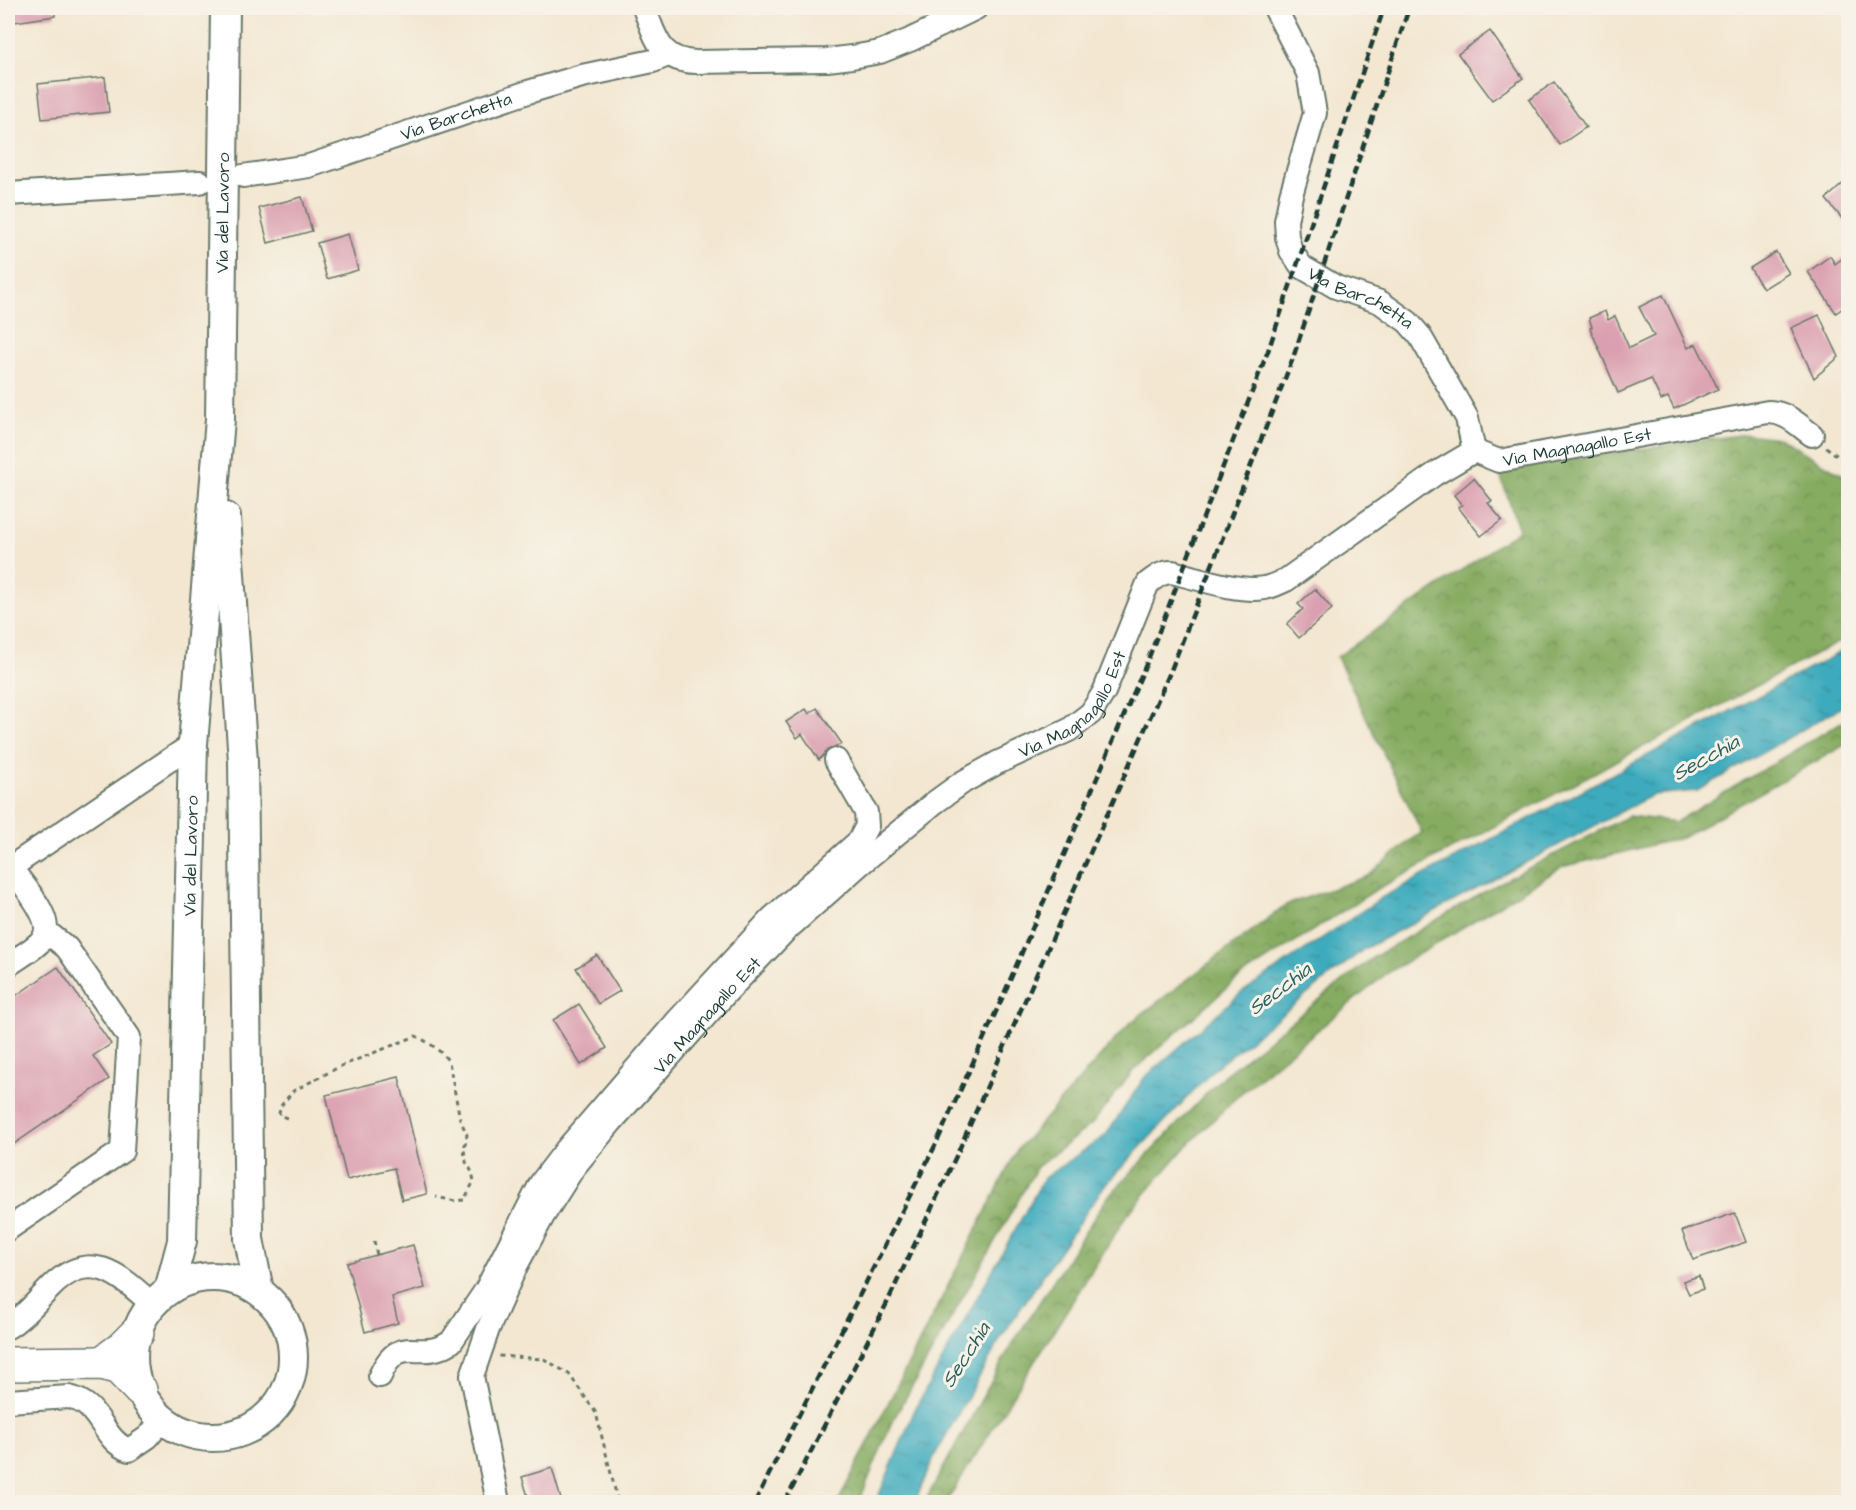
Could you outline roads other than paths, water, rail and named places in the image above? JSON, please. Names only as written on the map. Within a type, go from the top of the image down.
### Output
[{"type":"highway","points":[[102,1363],[137,1333]]},
{"type":"highway","points":[[8,1364],[102,1363],[119,1368],[140,1390]]},
{"type":"main road","name":"Via del Lavoro","points":[[161,1297],[181,1284],[207,1277],[234,1279],[259,1290],[281,1313],[292,1342],[294,1359],[292,1374],[288,1387],[277,1405],[263,1419],[252,1427],[226,1436],[200,1436],[187,1433],[163,1419],[150,1406],[140,1390],[133,1362],[137,1333],[141,1323],[161,1297],[182,1241],[193,744],[220,419],[225,8]]},
{"type":"main road","name":"Via del Lavoro","points":[[220,419],[243,761],[249,1239],[259,1290]]},
{"type":"street","points":[[644,8],[657,38],[668,55],[675,59],[696,62],[827,60],[880,52],[976,8]]},
{"type":"street","name":"Via Barchetta","points":[[1275,8],[1308,73],[1315,113],[1286,220],[1291,252],[1302,267],[1336,287],[1380,302],[1408,322],[1420,336],[1467,418],[1474,451]]},
{"type":"street","name":"Via Barchetta","points":[[243,176],[292,170],[328,161],[528,92],[592,74],[654,61],[668,55]]},
{"type":"street","points":[[8,194],[200,182]]},
{"type":"street","name":"Via Magnagallo Est","points":[[498,1503],[475,1366],[488,1329],[517,1264],[543,1216],[574,1167],[726,993],[786,930],[859,865],[934,802],[963,782],[996,763],[1069,730],[1091,713],[1104,692],[1148,583],[1156,576],[1165,572],[1173,572],[1222,584],[1256,589],[1267,588],[1296,573],[1435,474],[1474,451],[1499,461],[1768,412],[1779,412],[1812,435]]},
{"type":"street","points":[[8,965],[35,945],[46,932],[47,923],[43,913],[9,868],[193,744]]},
{"type":"street","points":[[380,1376],[393,1354],[402,1351],[442,1348],[451,1342],[486,1290],[541,1183],[566,1150],[771,919],[859,841],[867,826],[866,812],[836,760]]},
{"type":"street","points":[[8,1229],[122,1151],[129,1037],[67,948],[46,932]]},
{"type":"street","points":[[8,1327],[25,1314],[59,1279],[76,1269],[85,1267],[104,1268],[161,1297]]},
{"type":"street","points":[[8,1401],[69,1397],[76,1399],[99,1417],[117,1444],[129,1449],[148,1437],[163,1419]]},
{"type":"water","name":"Secchia","points":[[1848,648],[1848,703],[1697,791],[1652,795],[1364,949],[1215,1068],[1104,1186],[1004,1333],[935,1455],[915,1502],[876,1502],[916,1407],[1044,1178],[1106,1135],[1144,1078],[1241,993],[1383,897]]},
{"type":"railway","points":[[755,1502],[936,1144],[1004,994],[1147,662],[1268,351],[1384,8]]},
{"type":"railway","points":[[785,1502],[887,1303],[958,1152],[1171,670],[1293,358],[1409,8]]}]
